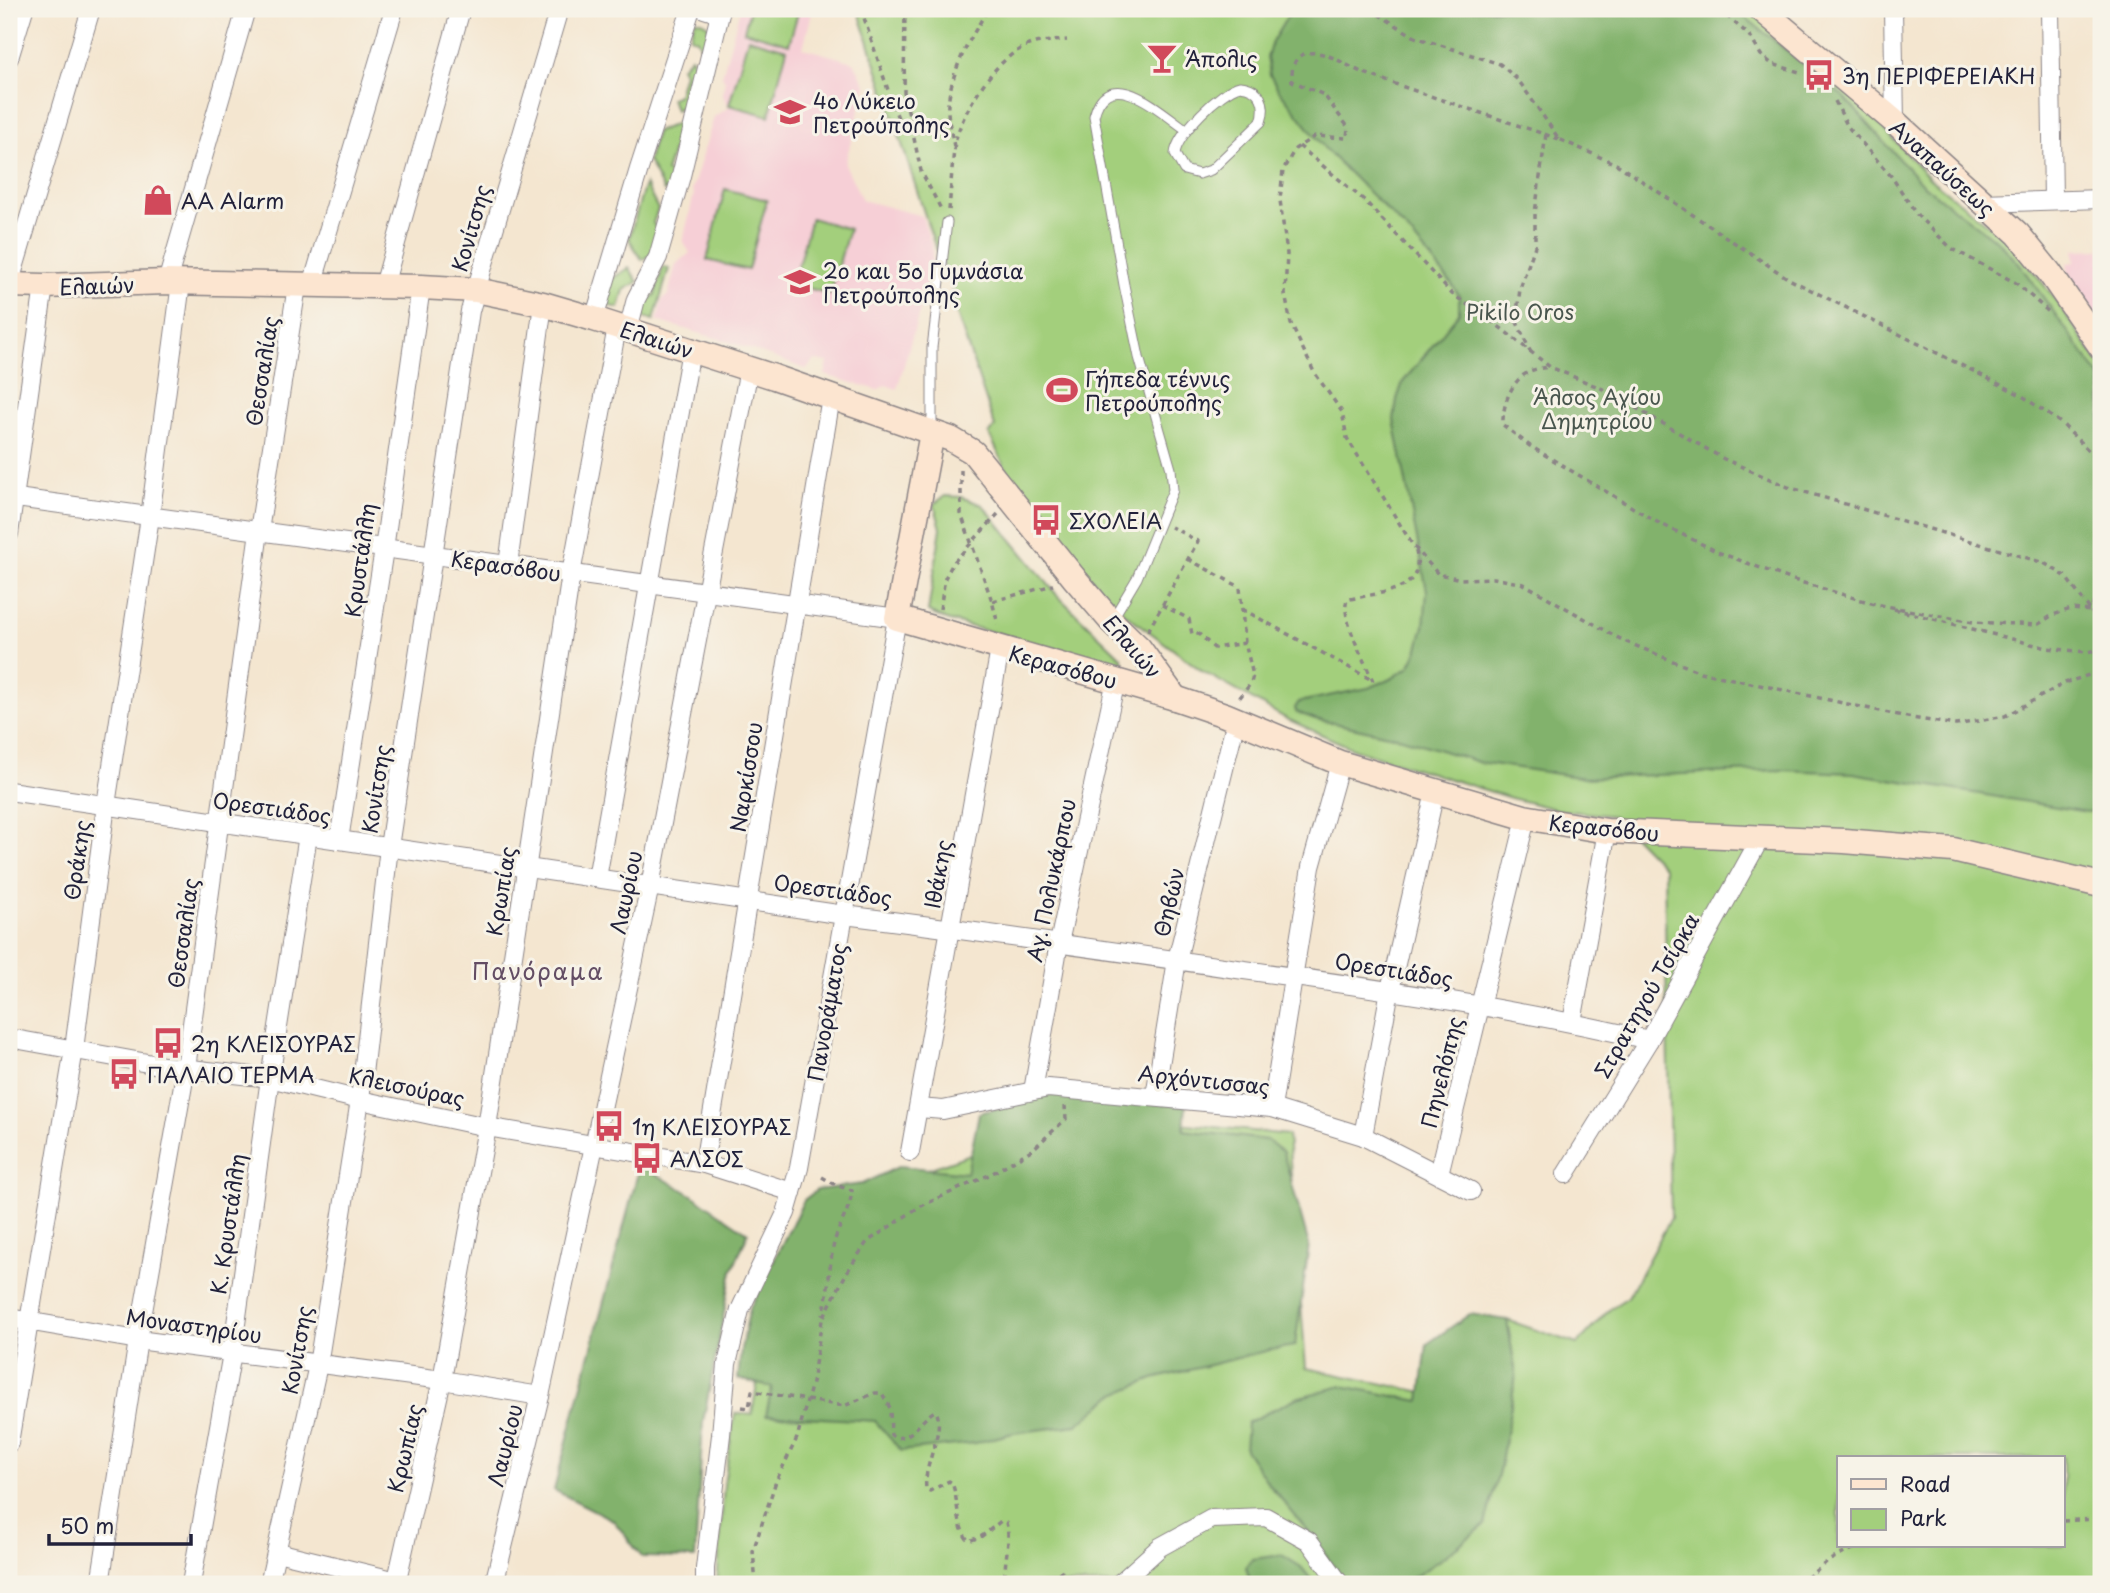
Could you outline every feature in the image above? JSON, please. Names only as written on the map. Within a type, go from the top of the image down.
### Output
[{"type":"street","points":[[9,58],[24,9]]},
{"type":"street","points":[[9,285],[91,9]]},
{"type":"street","name":"Θράκης","points":[[9,1443],[74,1049],[106,805],[150,517],[174,282],[246,9]]},
{"type":"street","name":"Θεσσαλίας","points":[[100,1584],[138,1340],[186,1068],[259,531],[305,286],[394,9]]},
{"type":"street","points":[[384,286],[461,9]]},
{"type":"street","name":"Κονίτσης","points":[[270,1584],[318,1365],[360,1100],[389,847],[470,311],[559,9]]},
{"type":"street","points":[[613,325],[639,169],[691,9]]},
{"type":"street","name":"Αναπαύσεως","points":[[1761,9],[1895,122],[2018,234],[2037,256],[2098,357]]},
{"type":"street","points":[[1893,9],[1895,122]]},
{"type":"street","points":[[2050,9],[2053,200]]},
{"type":"street","points":[[613,325],[636,299],[658,257],[681,176],[712,11]]},
{"type":"street","points":[[1983,203],[2101,199]]},
{"type":"street","name":"Ελαιών","points":[[9,285],[174,282],[476,290],[543,304],[613,325],[831,397],[962,444],[973,452],[1075,579],[1111,621],[1139,648],[1175,698]]},
{"type":"street","points":[[9,534],[11,498],[44,286]]},
{"type":"street","name":"Κρυστάλλη","points":[[339,840],[421,287]]},
{"type":"street","points":[[508,565],[543,304]]},
{"type":"street","name":"Κρωπίας","points":[[397,1583],[442,1380],[486,1127],[571,574],[613,325]]},
{"type":"street","points":[[597,878],[691,350]]},
{"type":"street","name":"Λαυρίου","points":[[494,1584],[540,1396],[650,886],[749,369]]},
{"type":"street","name":"Ναρκίσσου","points":[[704,1164],[831,397]]},
{"type":"street","name":"Πανοράματος","points":[[705,1584],[727,1364],[740,1310],[786,1213],[799,1168],[932,433]]},
{"type":"street","name":"Κερασόβου","points":[[11,498],[897,618],[1175,698],[1231,717],[1340,763],[1526,818],[1607,831],[1761,837],[1953,850],[2101,885]]},
{"type":"street","name":"Ιθάκης","points":[[910,1152],[1002,649]]},
{"type":"street","name":"Αγ. Πολυκάρπου","points":[[1033,1091],[1059,943],[1116,680]]},
{"type":"street","name":"Θηβών","points":[[1155,1096],[1177,960],[1231,717]]},
{"type":"street","points":[[1272,1108],[1311,867],[1340,763]]},
{"type":"street","name":"Ορεστιάδος","points":[[9,791],[844,915],[950,927],[1390,990],[1573,1022],[1649,1040]]},
{"type":"street","points":[[1363,1136],[1390,990],[1435,792]]},
{"type":"street","name":"Πηνελόπης","points":[[1439,1174],[1526,818]]},
{"type":"street","points":[[1573,1022],[1607,831]]},
{"type":"street","points":[[270,1077],[308,835]]},
{"type":"street","name":"Στρατηγού Τσίρκα","points":[[1566,1174],[1649,1040],[1761,837]]},
{"type":"street","name":"Κλεισούρας","points":[[9,1038],[164,1066],[270,1077],[360,1100],[486,1127],[704,1164],[792,1192]]},
{"type":"street","name":"Κ. Κρυστάλλη","points":[[191,1584],[232,1353],[270,1077]]},
{"type":"street","name":"Αρχόντισσας","points":[[919,1108],[943,1110],[1048,1088],[1272,1108],[1363,1136],[1471,1191]]},
{"type":"street","name":"Μοναστηρίου","points":[[9,1318],[138,1340],[442,1380],[540,1396]]},
{"type":"street","points":[[1119,1584],[1160,1547],[1211,1519],[1266,1517],[1308,1541],[1340,1584]]},
{"type":"street","points":[[277,1552],[397,1583]]},
{"type":"lane","points":[[1232,87],[1247,87],[1255,91],[1264,106],[1261,122],[1210,170],[1199,174],[1184,170],[1176,159],[1175,149],[1187,130],[1232,87]]},
{"type":"lane","points":[[1111,621],[1137,578],[1173,490],[1171,469],[1139,357],[1121,271],[1094,116],[1096,106],[1113,91],[1122,90],[1135,94],[1187,130]]},
{"type":"lane","points":[[932,433],[932,348],[947,222]]},
{"type":"path","points":[[861,9],[900,123],[912,129]]},
{"type":"path","points":[[905,9],[904,92],[921,171],[947,222]]},
{"type":"path","points":[[955,156],[948,106],[954,73],[966,44],[988,9]]},
{"type":"path","points":[[1370,9],[1415,37],[1500,64],[1519,81],[1559,139]]},
{"type":"path","points":[[1719,9],[1749,35],[1761,55],[1772,64],[1813,78]]},
{"type":"path","points":[[947,222],[956,137],[970,105],[989,76],[1012,53],[1033,44],[1067,40]]},
{"type":"path","points":[[2101,475],[2093,455],[2062,424],[2021,395],[1789,279],[1618,166],[1546,134],[1361,72],[1321,54],[1306,52],[1295,60],[1291,71],[1292,81],[1324,95],[1348,127],[1347,138],[1315,136],[1299,146],[1283,170],[1280,200],[1287,254],[1284,294],[1291,324],[1314,372],[1342,412],[1347,438],[1416,549],[1438,574],[1461,579],[1494,578],[1524,584],[1623,641],[1700,672],[1956,725],[2005,716],[2065,683],[2095,673],[2101,665]]},
{"type":"path","points":[[1833,99],[1848,127],[1891,176],[1918,216],[1951,247],[2016,284],[2058,322]]},
{"type":"path","points":[[1532,355],[1516,320],[1520,289],[1535,246],[1535,213],[1546,134]]},
{"type":"path","points":[[1299,146],[1365,201],[1452,294],[1497,325],[1550,368],[1603,388],[1724,459],[1788,487],[2044,563],[2065,576],[2101,625]]},
{"type":"path","points":[[2098,357],[2101,378]]},
{"type":"path","points":[[1550,368],[1531,370],[1513,387],[1502,410],[1503,425],[1530,446],[1657,522],[1720,553],[1790,579],[1875,604],[2047,648],[2087,652],[2101,649]]},
{"type":"path","points":[[962,444],[961,514],[992,601],[1002,649]]},
{"type":"path","points":[[936,630],[945,578],[953,563],[1012,499]]},
{"type":"path","points":[[1139,648],[1198,541],[1160,521]]},
{"type":"path","points":[[1242,609],[1373,681],[1352,634],[1345,606],[1348,600],[1387,592],[1406,584],[1416,576],[1419,564],[1416,549]]},
{"type":"path","points":[[1188,559],[1240,587],[1245,643],[1253,676],[1231,717]]},
{"type":"path","points":[[992,601],[1075,579]]},
{"type":"path","points":[[2091,611],[2101,583]]},
{"type":"path","points":[[1875,604],[1973,622],[2037,625],[2053,615],[2071,609],[2091,611]]},
{"type":"path","points":[[1161,605],[1189,619],[1192,634],[1199,634],[1214,648],[1245,643]]},
{"type":"path","points":[[822,1320],[847,1272],[867,1242],[919,1207],[991,1174],[1033,1149],[1066,1119],[1065,1089]]},
{"type":"path","points":[[756,1584],[753,1551],[776,1481],[797,1438],[828,1294],[834,1244],[841,1220],[852,1201],[852,1190],[822,1177]]},
{"type":"path","points":[[724,1405],[749,1408],[752,1391],[844,1406],[875,1393],[882,1394],[890,1408],[891,1435],[897,1438],[910,1435],[935,1411],[938,1428],[926,1475],[926,1489],[930,1491],[949,1481],[952,1483],[964,1533],[970,1541],[982,1536],[1001,1521],[1006,1523],[1009,1532],[1004,1574],[1006,1584]]},
{"type":"path","points":[[2064,1521],[2101,1516]]},
{"type":"path","points":[[1799,1584],[1828,1561],[1855,1548]]},
{"type":"path","points":[[1042,1584],[1063,1570]]},
{"type":"shaded area","name":"2ο και 5ο Γυμνάσια Πετρούπολης","points":[[740,9],[813,9],[803,48],[854,62],[866,85],[845,164],[862,200],[922,216],[932,246],[932,268],[897,389],[885,385],[878,390],[825,375],[828,362],[815,360],[806,369],[730,342],[657,321],[662,300],[668,295],[676,264],[690,253],[683,241],[694,194],[692,190],[714,117],[729,107],[722,94],[725,81],[722,76]]},
{"type":"shaded area","points":[[2101,249],[2101,319],[2097,320],[2069,276],[2067,263],[2075,262],[2074,250]]},
{"type":"green space","points":[[750,9],[799,9],[789,44],[744,31]]},
{"type":"green space","name":"Pikilo Oros","points":[[858,9],[1747,9],[1852,94],[1930,179],[2008,240],[2049,291],[2101,366],[2101,1584],[717,1584],[724,1484],[735,1413],[752,1414],[773,1291],[888,1183],[1087,1113],[1288,1135],[1306,1368],[1510,1410],[1516,1375],[1507,1320],[1577,1344],[1611,1308],[1628,1297],[1671,1218],[1664,867],[1614,816],[1559,810],[1511,798],[1354,749],[1287,719],[1202,671],[1123,612],[1027,503],[1004,465],[989,434],[995,427],[954,305],[952,284],[934,243]]},
{"type":"green space","name":"Άλσος Αγίου Δημητρίου","points":[[1292,9],[1735,9],[1844,97],[1922,184],[2001,244],[2020,265],[2101,378],[2101,810],[2087,812],[1853,773],[1782,770],[1584,778],[1478,762],[1402,738],[1315,719],[1296,712],[1295,708],[1299,702],[1368,688],[1391,679],[1409,667],[1417,652],[1424,626],[1427,591],[1394,420],[1403,382],[1459,313],[1459,296],[1408,231],[1326,150],[1278,89],[1270,75],[1267,57],[1272,42]]},
{"type":"green space","points":[[695,20],[704,22],[709,27],[704,52],[697,39],[690,37]]},
{"type":"green space","points":[[748,38],[787,49],[769,116],[729,105]]},
{"type":"green space","points":[[691,57],[701,72],[692,103],[675,110],[671,98],[678,95],[684,73],[681,67]]},
{"type":"green space","points":[[683,121],[686,125],[681,142],[676,141],[666,172],[672,174],[669,190],[664,191],[648,161],[656,132]]},
{"type":"green space","points":[[645,184],[658,209],[653,223],[658,230],[652,254],[642,260],[629,239]]},
{"type":"green space","points":[[725,189],[767,200],[748,270],[707,260]]},
{"type":"green space","points":[[811,218],[849,229],[830,294],[793,284]]},
{"type":"green space","points":[[663,267],[669,268],[654,320],[638,316],[641,304],[655,295]]},
{"type":"green space","points":[[629,268],[638,282],[624,290],[619,308],[603,304],[610,280]]},
{"type":"green space","points":[[945,496],[961,497],[983,505],[1057,595],[1122,658],[1123,665],[946,620],[928,612],[941,528],[934,504]]},
{"type":"green space","points":[[1053,1094],[1186,1106],[1184,1130],[1267,1140],[1283,1152],[1309,1245],[1295,1346],[1153,1379],[1113,1395],[1077,1425],[1013,1433],[975,1443],[901,1451],[875,1421],[766,1415],[772,1387],[738,1379],[741,1349],[750,1308],[804,1200],[817,1190],[862,1184],[900,1166],[967,1173],[979,1113]]},
{"type":"green space","points":[[640,1165],[692,1195],[748,1233],[732,1271],[703,1422],[695,1558],[642,1557],[613,1520],[554,1490]]},
{"type":"green space","points":[[1470,1314],[1507,1320],[1516,1375],[1501,1463],[1485,1525],[1404,1584],[1347,1584],[1268,1483],[1245,1449],[1247,1423],[1296,1398],[1342,1386],[1420,1401],[1427,1344]]},
{"type":"green space","points":[[1282,1555],[1301,1567],[1315,1584],[1251,1584],[1246,1567],[1253,1559]]},
{"type":"place","name":"Άπολις","points":[[1162,58]]},
{"type":"place","name":"3η ΠΕΡΙΦΕΡΕΙΑΚΗ","points":[[1819,75]]},
{"type":"place","name":"4ο Λύκειο Πετρούπολης","points":[[790,112]]},
{"type":"place","name":"AA Alarm","points":[[158,200]]},
{"type":"place","name":"2ο και 5ο Γυμνάσια Πετρούπολης","points":[[800,282]]},
{"type":"place","name":"Γήπεδα τέννις Πετρούπολης","points":[[1062,390]]},
{"type":"place","name":"ΣΧΟΛΕΙΑ","points":[[1046,520]]},
{"type":"place","name":"2η ΚΛΕΙΣΟΥΡΑΣ","points":[[168,1043]]},
{"type":"place","name":"ΠΑΛΑΙΟ ΤΕΡΜΑ","points":[[124,1074]]},
{"type":"place","name":"1η ΚΛΕΙΣΟΥΡΑΣ","points":[[609,1126]]},
{"type":"place","name":"ΑΛΣΟΣ","points":[[647,1158]]},
{"type":"district","name":"Πανόραμα","points":[[538,970]]}]
